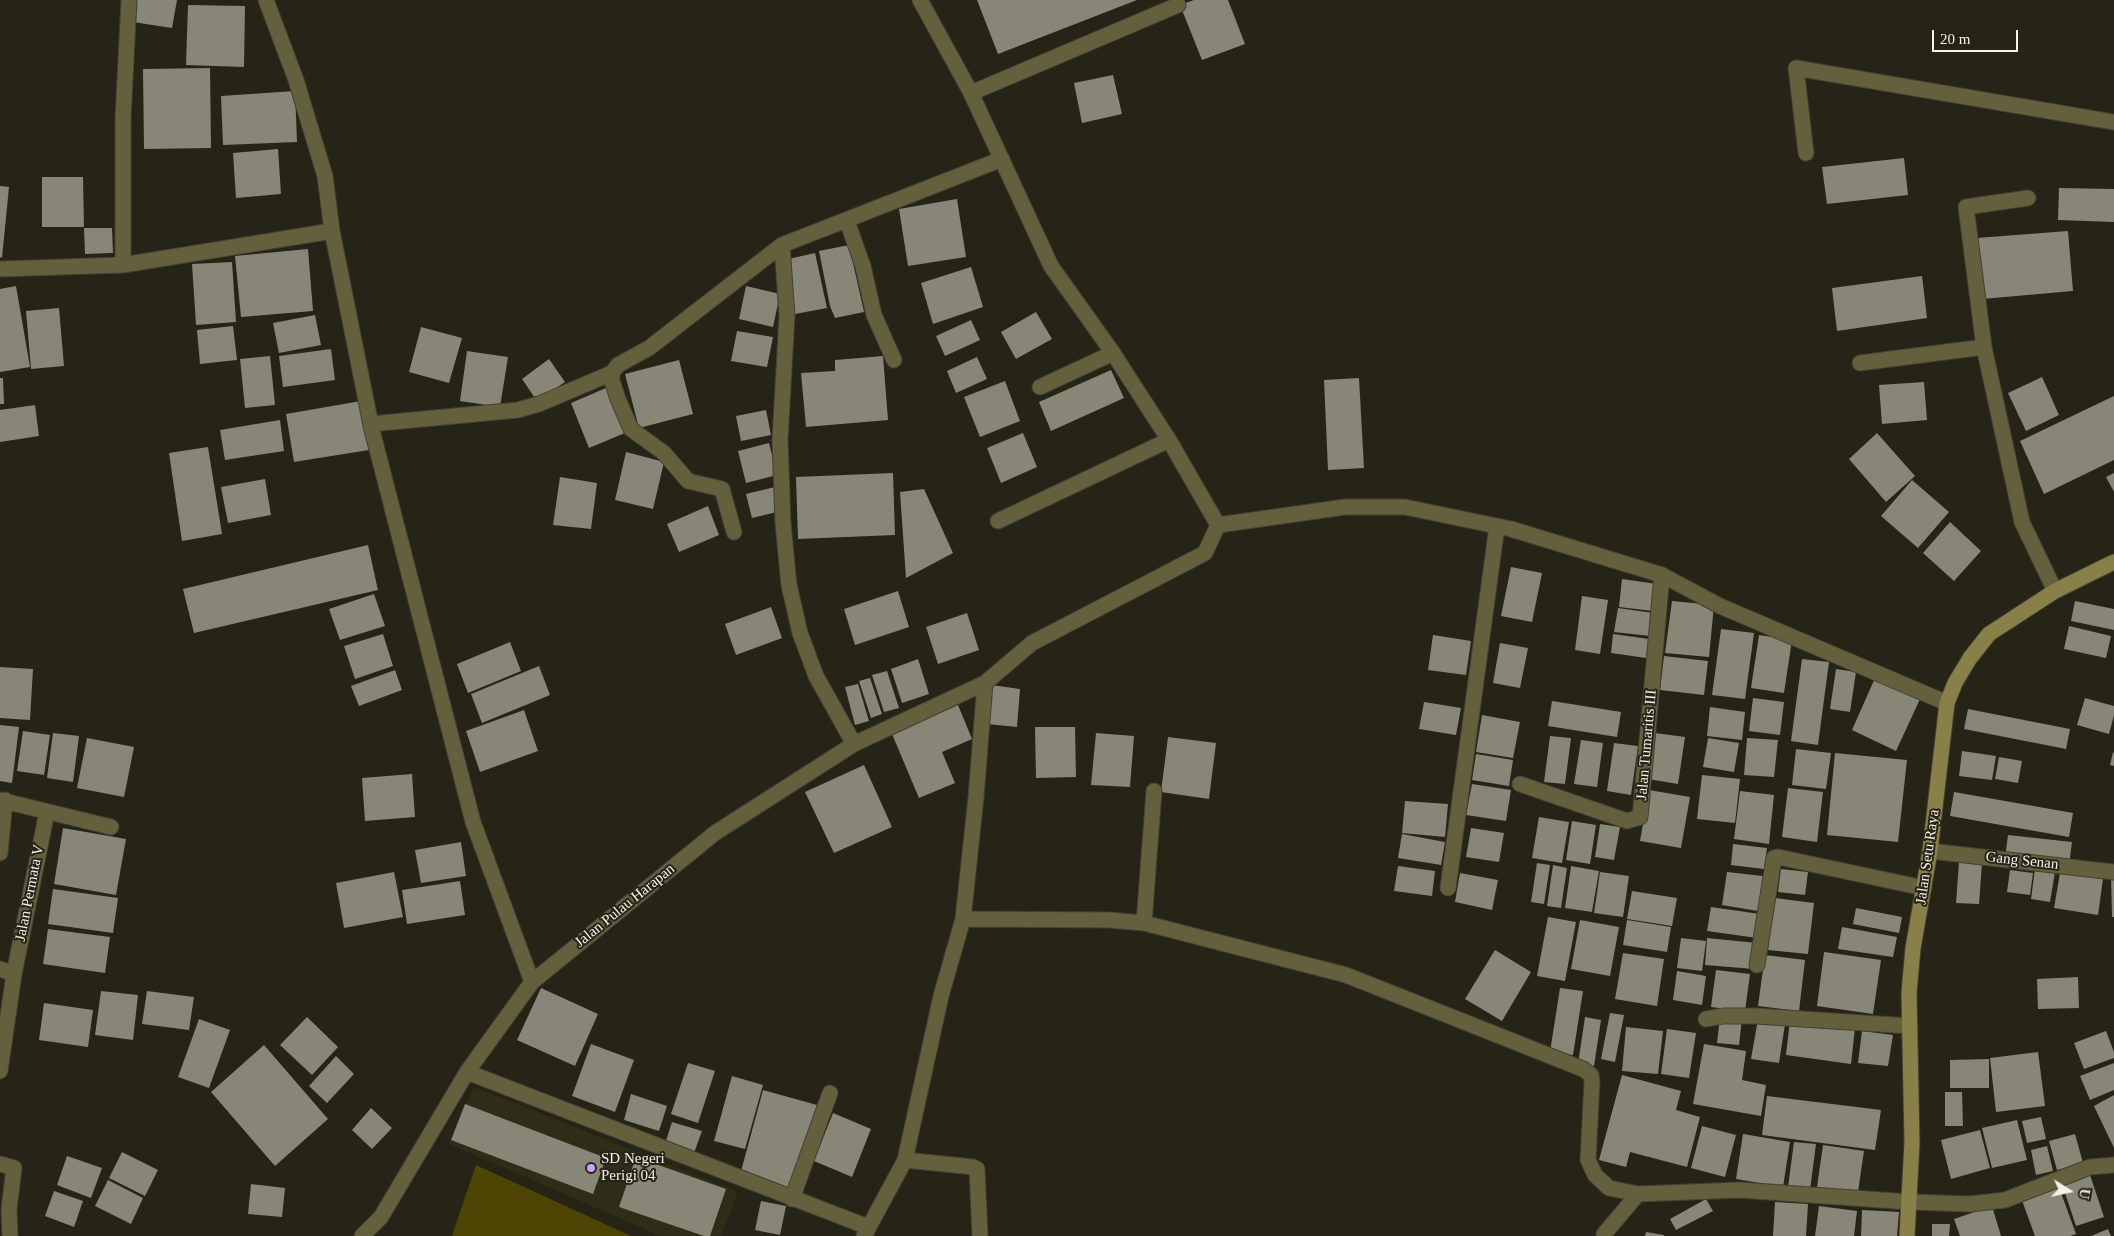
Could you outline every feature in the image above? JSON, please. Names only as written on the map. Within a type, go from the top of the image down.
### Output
[{"type":"street","points":[[123,265],[123,120],[129,0]]},
{"type":"street","points":[[266,0],[296,80],[325,176],[332,231],[371,424],[474,822],[532,982]]},
{"type":"street","points":[[920,0],[972,93],[1051,266],[1113,353],[1169,440],[1218,524],[1345,507],[1404,507],[1497,526],[1662,575],[1720,606],[1947,703]]},
{"type":"street","points":[[972,93],[1178,5]]},
{"type":"street","points":[[1806,153],[1796,68],[2114,122]]},
{"type":"street","points":[[371,424],[518,410],[539,404],[612,373],[618,365],[649,348],[782,245],[1002,159]]},
{"type":"street","points":[[2028,198],[1966,206],[1984,347],[2022,522],[2055,590]]},
{"type":"street","points":[[847,221],[864,266],[874,315],[894,360]]},
{"type":"street","points":[[0,269],[123,265],[332,231]]},
{"type":"street","points":[[782,245],[788,316],[780,440],[783,523],[789,586],[800,633],[816,676],[854,744]]},
{"type":"street","points":[[1860,363],[1984,347]]},
{"type":"street","points":[[1040,388],[1113,353]]},
{"type":"street","points":[[612,373],[612,381],[618,399],[631,429],[664,453],[688,481],[722,489],[734,532]]},
{"type":"street","points":[[998,522],[1169,440]]},
{"type":"street","name":"Jalan Pulau Harapan","points":[[362,1236],[381,1217],[467,1072],[532,982],[715,833],[854,744],[985,683],[1032,643],[1205,552],[1218,524]]},
{"type":"street","points":[[1448,888],[1497,526]]},
{"type":"street","name":"Jalan Setu Raya","points":[[1906,1236],[1910,1202],[1912,1142],[1909,993],[1913,948],[1930,851],[1947,703],[1955,684],[1970,658],[1989,634],[2055,590],[2114,562]]},
{"type":"street","name":"Jalan Tumaritis III","points":[[1520,784],[1626,822],[1640,817],[1662,575]]},
{"type":"street","points":[[467,1072],[792,1199],[866,1232],[905,1160],[941,996],[963,919],[976,797],[985,683]]},
{"type":"street","points":[[1144,923],[1154,791]]},
{"type":"street","points":[[0,853],[2,800],[111,827]]},
{"type":"street","name":"Jalan Permata V","points":[[0,1071],[14,974],[46,812]]},
{"type":"street","name":"Gang Senan","points":[[1930,851],[2114,872]]},
{"type":"street","points":[[1756,965],[1774,858],[1924,888]]},
{"type":"street","points":[[963,919],[1109,920],[1144,923],[1346,975],[1583,1069],[1591,1075],[1592,1081],[1588,1160],[1595,1175],[1609,1188],[1638,1194],[1740,1190],[1910,1202],[1970,1204],[2005,1200],[2090,1167],[2114,1165]]},
{"type":"street","points":[[0,969],[14,974]]},
{"type":"street","points":[[1706,1019],[1723,1016],[1756,1016],[1910,1026]]},
{"type":"street","points":[[792,1199],[830,1093]]},
{"type":"street","points":[[905,1160],[977,1169],[980,1236]]},
{"type":"street","points":[[7,1166],[10,1236]]},
{"type":"street","points":[[1604,1234],[1638,1194]]},
{"type":"shaded area","name":"SD Negeri Perigi 04","points":[[474,1087],[738,1192],[721,1236],[661,1236],[449,1144]]},
{"type":"shaded area","points":[[476,1165],[631,1236],[452,1236]]},
{"type":"building","points":[[136,0],[177,0],[172,28],[133,22]]},
{"type":"building","points":[[977,0],[1137,0],[998,54]]},
{"type":"building","points":[[1194,0],[1228,0],[1245,44],[1202,60],[1180,5]]},
{"type":"building","points":[[188,5],[245,6],[244,67],[186,65]]},
{"type":"building","points":[[210,68],[211,148],[144,149],[143,69]]},
{"type":"building","points":[[1113,75],[1122,114],[1082,123],[1074,83]]},
{"type":"building","points":[[295,91],[297,142],[223,145],[221,96]]},
{"type":"building","points":[[278,149],[281,194],[236,198],[233,153]]},
{"type":"building","points":[[1904,158],[1908,195],[1827,204],[1822,167]]},
{"type":"building","points":[[42,177],[83,177],[84,227],[42,227]]},
{"type":"building","points":[[0,186],[9,187],[2,258],[0,257]]},
{"type":"building","points":[[2059,188],[2114,189],[2114,222],[2058,220]]},
{"type":"building","points":[[957,199],[966,257],[908,266],[899,209]]},
{"type":"building","points":[[84,228],[112,228],[113,253],[85,254]]},
{"type":"building","points":[[2068,231],[2073,291],[1982,299],[1977,238]]},
{"type":"building","points":[[849,245],[864,312],[835,318],[830,306],[819,251]]},
{"type":"building","points":[[308,249],[313,311],[241,317],[235,256]]},
{"type":"building","points":[[815,253],[827,308],[795,314],[784,260]]},
{"type":"building","points":[[232,262],[236,322],[196,325],[192,264]]},
{"type":"building","points":[[971,267],[983,307],[933,324],[921,283]]},
{"type":"building","points":[[1922,276],[1927,318],[1837,331],[1832,288]]},
{"type":"building","points":[[16,286],[30,367],[0,372],[0,289]]},
{"type":"building","points":[[746,286],[780,294],[773,327],[739,319]]},
{"type":"building","points":[[59,308],[64,366],[31,369],[26,311]]},
{"type":"building","points":[[1036,312],[1052,339],[1016,359],[1001,332]]},
{"type":"building","points":[[315,315],[321,345],[279,353],[273,323]]},
{"type":"building","points":[[971,320],[980,340],[945,356],[936,336]]},
{"type":"building","points":[[233,326],[237,360],[200,364],[197,330]]},
{"type":"building","points":[[421,327],[462,338],[449,383],[409,372]]},
{"type":"building","points":[[737,331],[773,337],[767,367],[731,361]]},
{"type":"building","points":[[331,349],[335,380],[283,387],[279,356]]},
{"type":"building","points":[[467,351],[508,357],[500,407],[460,401]]},
{"type":"building","points":[[270,356],[275,405],[245,408],[240,359]]},
{"type":"building","points":[[883,356],[888,420],[806,427],[801,373],[835,371],[835,360]]},
{"type":"building","points":[[977,357],[987,379],[956,393],[947,371]]},
{"type":"building","points":[[549,359],[565,382],[537,401],[522,379]]},
{"type":"building","points":[[679,360],[693,414],[639,428],[625,374]]},
{"type":"building","points":[[1111,370],[1124,398],[1051,431],[1039,402]]},
{"type":"building","points":[[2042,377],[2059,415],[2026,431],[2008,393]]},
{"type":"building","points":[[0,378],[3,378],[4,404],[0,404]]},
{"type":"building","points":[[1359,378],[1364,468],[1328,470],[1324,380]]},
{"type":"building","points":[[1005,381],[1020,421],[980,437],[964,397]]},
{"type":"building","points":[[1924,382],[1927,420],[1882,424],[1879,385]]},
{"type":"building","points":[[606,388],[625,433],[589,448],[571,403]]},
{"type":"building","points":[[2114,396],[2114,460],[2044,494],[2020,441]]},
{"type":"building","points":[[361,401],[369,450],[294,462],[286,414]]},
{"type":"building","points":[[35,405],[39,436],[0,442],[0,410]]},
{"type":"building","points":[[766,410],[771,435],[741,441],[736,416]]},
{"type":"building","points":[[280,420],[284,451],[225,460],[220,430]]},
{"type":"building","points":[[1023,433],[1037,467],[1001,483],[987,448]]},
{"type":"building","points":[[1877,433],[1915,476],[1886,502],[1849,459]]},
{"type":"building","points":[[769,443],[777,475],[746,483],[738,451]]},
{"type":"building","points":[[208,447],[222,534],[182,541],[169,453]]},
{"type":"building","points":[[626,452],[664,462],[653,509],[615,500]]},
{"type":"building","points":[[893,473],[895,535],[798,539],[796,477]]},
{"type":"building","points":[[2114,473],[2114,492],[2106,477]]},
{"type":"building","points":[[560,477],[597,483],[591,529],[553,525]]},
{"type":"building","points":[[265,479],[271,515],[228,523],[221,487]]},
{"type":"building","points":[[1912,480],[1949,512],[1918,548],[1881,516]]},
{"type":"building","points":[[775,487],[781,511],[752,518],[746,494]]},
{"type":"building","points":[[924,489],[953,553],[906,578],[900,492]]},
{"type":"building","points":[[708,506],[719,535],[679,552],[667,524]]},
{"type":"building","points":[[1950,522],[1981,551],[1954,581],[1923,553]]},
{"type":"building","points":[[368,545],[378,590],[194,633],[183,589]]},
{"type":"building","points":[[1511,567],[1542,573],[1532,622],[1501,616]]},
{"type":"building","points":[[1622,579],[1657,584],[1653,611],[1619,607]]},
{"type":"building","points":[[898,591],[909,627],[855,645],[844,609]]},
{"type":"building","points":[[374,594],[385,626],[340,640],[329,609]]},
{"type":"building","points":[[1582,596],[1608,600],[1600,654],[1575,650]]},
{"type":"building","points":[[1672,601],[1714,605],[1709,657],[1665,653]]},
{"type":"building","points":[[2075,601],[2114,609],[2114,630],[2071,621]]},
{"type":"building","points":[[771,607],[782,638],[736,655],[725,624]]},
{"type":"building","points":[[1618,608],[1653,613],[1650,636],[1614,632]]},
{"type":"building","points":[[967,613],[979,650],[938,664],[926,627]]},
{"type":"building","points":[[2069,626],[2111,636],[2106,658],[2064,649]]},
{"type":"building","points":[[1721,629],[1754,633],[1745,699],[1712,695]]},
{"type":"building","points":[[383,634],[393,666],[355,679],[344,646]]},
{"type":"building","points":[[1613,634],[1649,639],[1646,658],[1611,653]]},
{"type":"building","points":[[1433,635],[1471,641],[1466,675],[1428,670]]},
{"type":"building","points":[[1759,635],[1792,640],[1784,693],[1751,688]]},
{"type":"building","points":[[510,642],[521,671],[468,693],[457,664]]},
{"type":"building","points":[[1500,643],[1528,648],[1520,688],[1493,683]]},
{"type":"building","points":[[1664,656],[1708,661],[1704,695],[1660,690]]},
{"type":"building","points":[[918,659],[929,694],[902,703],[891,669]]},
{"type":"building","points":[[1802,659],[1829,662],[1818,745],[1791,741]]},
{"type":"building","points":[[539,666],[550,695],[482,723],[471,694]]},
{"type":"building","points":[[0,667],[33,669],[30,720],[0,718]]},
{"type":"building","points":[[1836,669],[1856,672],[1850,712],[1830,709]]},
{"type":"building","points":[[395,670],[402,690],[359,706],[351,686]]},
{"type":"building","points":[[887,671],[899,708],[884,712],[872,675]]},
{"type":"building","points":[[870,678],[882,714],[871,718],[859,681]]},
{"type":"building","points":[[1875,678],[1920,699],[1896,751],[1852,730]]},
{"type":"building","points":[[858,684],[869,721],[855,725],[845,687]]},
{"type":"building","points":[[991,685],[1020,689],[1017,727],[987,724]]},
{"type":"building","points":[[1753,698],[1784,702],[1780,735],[1749,731]]},
{"type":"building","points":[[2085,698],[2114,706],[2114,715],[2109,734],[2077,725]]},
{"type":"building","points":[[1552,701],[1621,712],[1617,737],[1548,726]]},
{"type":"building","points":[[1424,702],[1461,708],[1456,735],[1419,729]]},
{"type":"building","points":[[958,705],[972,739],[942,752],[955,783],[919,798],[892,734]]},
{"type":"building","points":[[1710,707],[1745,712],[1742,740],[1707,736]]},
{"type":"building","points":[[1968,709],[2070,729],[2066,749],[1964,729]]},
{"type":"building","points":[[524,710],[538,751],[480,772],[466,731]]},
{"type":"building","points":[[1482,715],[1520,722],[1513,758],[1476,752]]},
{"type":"building","points":[[0,725],[19,727],[12,783],[0,781]]},
{"type":"building","points":[[1035,727],[1075,727],[1076,777],[1036,778]]},
{"type":"building","points":[[23,731],[50,735],[44,775],[17,771]]},
{"type":"building","points":[[53,733],[79,736],[73,782],[47,778]]},
{"type":"building","points":[[1096,733],[1134,736],[1130,787],[1091,785]]},
{"type":"building","points":[[1655,733],[1685,737],[1678,784],[1648,779]]},
{"type":"building","points":[[1550,736],[1571,738],[1565,784],[1544,782]]},
{"type":"building","points":[[1168,737],[1216,743],[1209,799],[1161,792]]},
{"type":"building","points":[[87,738],[134,747],[124,797],[77,788]]},
{"type":"building","points":[[1708,738],[1739,743],[1734,772],[1703,767]]},
{"type":"building","points":[[1747,738],[1778,740],[1774,777],[1744,775]]},
{"type":"building","points":[[1581,740],[1603,743],[1597,787],[1574,784]]},
{"type":"building","points":[[1614,743],[1638,746],[1631,795],[1607,791]]},
{"type":"building","points":[[1796,749],[1831,753],[1826,789],[1792,785]]},
{"type":"building","points":[[1962,751],[1996,756],[1992,780],[1959,776]]},
{"type":"building","points":[[1835,753],[1907,760],[1898,842],[1827,835]]},
{"type":"building","points":[[2114,753],[2114,766],[2110,765]]},
{"type":"building","points":[[1476,754],[1513,760],[1509,786],[1472,780]]},
{"type":"building","points":[[1999,757],[2022,761],[2018,783],[1995,779]]},
{"type":"building","points":[[864,765],[892,827],[834,853],[805,792]]},
{"type":"building","points":[[412,774],[415,817],[365,821],[362,778]]},
{"type":"building","points":[[1702,775],[1740,779],[1735,823],[1697,819]]},
{"type":"building","points":[[1472,784],[1511,790],[1506,821],[1466,815]]},
{"type":"building","points":[[1788,788],[1823,792],[1817,842],[1782,837]]},
{"type":"building","points":[[1649,790],[1690,797],[1681,848],[1640,841]]},
{"type":"building","points":[[1740,791],[1774,795],[1769,844],[1734,839]]},
{"type":"building","points":[[1954,792],[2073,813],[2069,837],[1950,816]]},
{"type":"building","points":[[1405,801],[1448,804],[1445,837],[1402,833]]},
{"type":"building","points":[[1539,817],[1569,822],[1562,863],[1532,858]]},
{"type":"building","points":[[1572,821],[1596,825],[1590,864],[1566,860]]},
{"type":"building","points":[[1600,824],[1620,827],[1614,860],[1595,857]]},
{"type":"building","points":[[63,828],[126,839],[116,895],[54,884]]},
{"type":"building","points":[[1471,828],[1504,833],[1499,862],[1466,857]]},
{"type":"building","points":[[1402,834],[1445,842],[1441,865],[1398,858]]},
{"type":"building","points":[[2008,835],[2072,842],[2069,865],[2005,858]]},
{"type":"building","points":[[461,842],[466,876],[421,883],[415,850]]},
{"type":"building","points":[[1733,844],[1767,848],[1764,869],[1731,865]]},
{"type":"building","points":[[1959,862],[1982,863],[1979,904],[1956,903]]},
{"type":"building","points":[[1537,863],[1550,865],[1544,904],[1531,902]]},
{"type":"building","points":[[1553,865],[1567,868],[1561,908],[1547,906]]},
{"type":"building","points":[[1398,866],[1435,871],[1432,896],[1394,891]]},
{"type":"building","points":[[1571,866],[1599,871],[1592,912],[1565,908]]},
{"type":"building","points":[[1781,869],[1808,872],[1805,895],[1778,892]]},
{"type":"building","points":[[2035,869],[2055,872],[2050,902],[2031,899]]},
{"type":"building","points":[[2010,870],[2033,873],[2030,895],[2007,892]]},
{"type":"building","points":[[394,872],[403,917],[344,928],[336,883]]},
{"type":"building","points":[[1600,872],[1629,876],[1623,917],[1594,913]]},
{"type":"building","points":[[1727,872],[1763,876],[1758,911],[1722,905]]},
{"type":"building","points":[[1460,873],[1498,880],[1492,910],[1455,902]]},
{"type":"building","points":[[2060,873],[2103,879],[2098,915],[2054,908]]},
{"type":"building","points":[[2111,876],[2114,876],[2114,917],[2112,917]]},
{"type":"building","points":[[460,881],[465,915],[407,924],[402,890]]},
{"type":"building","points":[[53,889],[118,898],[113,933],[48,924]]},
{"type":"building","points":[[1632,891],[1677,898],[1672,926],[1627,919]]},
{"type":"building","points":[[1775,898],[1814,903],[1808,954],[1768,950]]},
{"type":"building","points":[[1711,907],[1760,914],[1757,938],[1707,931]]},
{"type":"building","points":[[1856,908],[1902,917],[1899,933],[1853,924]]},
{"type":"building","points":[[1548,917],[1576,922],[1565,981],[1537,976]]},
{"type":"building","points":[[1580,920],[1619,927],[1610,976],[1571,969]]},
{"type":"building","points":[[1627,920],[1671,927],[1667,952],[1623,945]]},
{"type":"building","points":[[1842,927],[1897,937],[1893,957],[1838,949]]},
{"type":"building","points":[[48,929],[110,937],[105,973],[43,964]]},
{"type":"building","points":[[1681,938],[1706,941],[1702,971],[1677,968]]},
{"type":"building","points":[[1707,938],[1757,943],[1754,969],[1705,965]]},
{"type":"building","points":[[1495,950],[1531,972],[1502,1021],[1465,999]]},
{"type":"building","points":[[1824,952],[1881,960],[1873,1014],[1817,1006]]},
{"type":"building","points":[[1623,953],[1664,959],[1657,1006],[1615,999]]},
{"type":"building","points":[[1765,955],[1805,960],[1799,1011],[1758,1006]]},
{"type":"building","points":[[1716,970],[1750,974],[1745,1011],[1711,1007]]},
{"type":"building","points":[[1677,971],[1706,976],[1702,1005],[1673,1000]]},
{"type":"building","points":[[2078,977],[2079,1008],[2038,1009],[2037,979]]},
{"type":"building","points":[[541,988],[598,1014],[575,1066],[517,1040]]},
{"type":"building","points":[[1560,988],[1583,991],[1573,1055],[1550,1052]]},
{"type":"building","points":[[101,991],[138,995],[133,1040],[95,1035]]},
{"type":"building","points":[[147,991],[194,997],[189,1030],[142,1024]]},
{"type":"building","points":[[44,1003],[93,1010],[88,1047],[39,1040]]},
{"type":"building","points":[[1610,1013],[1624,1015],[1615,1062],[1601,1059]]},
{"type":"building","points":[[307,1017],[338,1047],[312,1075],[280,1045]]},
{"type":"building","points":[[1585,1017],[1601,1020],[1594,1066],[1578,1064]]},
{"type":"building","points":[[1720,1017],[1742,1019],[1739,1045],[1717,1043]]},
{"type":"building","points":[[199,1019],[230,1030],[209,1088],[178,1077]]},
{"type":"building","points":[[1758,1019],[1785,1024],[1779,1063],[1751,1059]]},
{"type":"building","points":[[1790,1020],[1855,1028],[1851,1064],[1786,1055]]},
{"type":"building","points":[[1626,1027],[1663,1031],[1658,1074],[1622,1071]]},
{"type":"building","points":[[1667,1029],[1696,1033],[1689,1078],[1661,1074]]},
{"type":"building","points":[[1862,1031],[1893,1035],[1888,1066],[1858,1063]]},
{"type":"building","points":[[2106,1031],[2114,1052],[2114,1058],[2084,1069],[2074,1043]]},
{"type":"building","points":[[591,1044],[634,1060],[615,1112],[572,1096]]},
{"type":"building","points":[[1704,1044],[1746,1051],[1742,1080],[1766,1085],[1761,1116],[1693,1104]]},
{"type":"building","points":[[264,1045],[328,1119],[275,1166],[211,1092]]},
{"type":"building","points":[[2038,1052],[2045,1106],[1996,1112],[1990,1058]]},
{"type":"building","points":[[336,1056],[354,1074],[327,1103],[309,1086]]},
{"type":"building","points":[[1989,1059],[1989,1088],[1950,1088],[1950,1060]]},
{"type":"building","points":[[688,1063],[715,1071],[698,1123],[671,1114]]},
{"type":"building","points":[[2114,1063],[2114,1090],[2090,1100],[2080,1076]]},
{"type":"building","points":[[1622,1075],[1681,1091],[1676,1110],[1700,1117],[1687,1167],[1630,1152],[1626,1167],[1599,1160]]},
{"type":"building","points":[[732,1076],[763,1085],[745,1149],[714,1141]]},
{"type":"building","points":[[763,1090],[817,1105],[794,1190],[740,1175]]},
{"type":"building","points":[[1945,1092],[1962,1092],[1963,1126],[1945,1126]]},
{"type":"building","points":[[631,1094],[667,1106],[659,1131],[624,1120]]},
{"type":"building","points":[[2114,1095],[2114,1148],[2094,1106]]},
{"type":"building","points":[[1767,1096],[1881,1110],[1875,1150],[1762,1135]]},
{"type":"building","points":[[465,1104],[606,1158],[593,1194],[451,1140]]},
{"type":"building","points":[[371,1108],[392,1128],[372,1149],[352,1130]]},
{"type":"building","points":[[833,1113],[871,1129],[852,1177],[814,1161]]},
{"type":"building","points":[[2041,1117],[2046,1139],[2027,1143],[2022,1121]]},
{"type":"building","points":[[2017,1120],[2027,1160],[1992,1168],[1982,1128]]},
{"type":"building","points":[[672,1122],[702,1131],[694,1153],[665,1144]]},
{"type":"building","points":[[1702,1126],[1736,1135],[1725,1177],[1691,1168]]},
{"type":"building","points":[[1980,1130],[1990,1168],[1951,1179],[1941,1140]]},
{"type":"building","points":[[1743,1134],[1790,1142],[1783,1187],[1736,1179]]},
{"type":"building","points":[[2075,1134],[2083,1163],[2057,1170],[2049,1141]]},
{"type":"building","points":[[1794,1142],[1816,1144],[1810,1190],[1788,1187]]},
{"type":"building","points":[[1823,1145],[1864,1151],[1858,1192],[1817,1187]]},
{"type":"building","points":[[2047,1146],[2053,1171],[2036,1175],[2031,1150]]},
{"type":"building","points":[[122,1152],[158,1170],[145,1196],[109,1178]]},
{"type":"building","points":[[67,1156],[102,1168],[91,1198],[57,1185]]},
{"type":"building","points":[[636,1157],[726,1189],[710,1236],[704,1236],[619,1207]]},
{"type":"building","points":[[2090,1175],[2104,1217],[2076,1226],[2062,1184]]},
{"type":"building","points":[[108,1180],[143,1198],[131,1224],[95,1206]]},
{"type":"building","points":[[2057,1182],[2076,1234],[2070,1236],[2035,1236],[2020,1195]]},
{"type":"building","points":[[251,1184],[285,1188],[282,1217],[248,1214]]},
{"type":"building","points":[[54,1191],[83,1201],[74,1227],[45,1216]]},
{"type":"building","points":[[1706,1199],[1713,1211],[1676,1230],[1670,1219]]},
{"type":"building","points":[[761,1201],[786,1206],[780,1235],[755,1230]]},
{"type":"building","points":[[1775,1202],[1808,1204],[1806,1236],[1773,1236]]},
{"type":"building","points":[[1819,1206],[1857,1211],[1854,1236],[1815,1236]]},
{"type":"building","points":[[1992,1206],[2001,1236],[1960,1236],[1954,1219]]},
{"type":"building","points":[[1862,1210],[1899,1212],[1897,1236],[1861,1236]]},
{"type":"building","points":[[1932,1224],[1950,1224],[1949,1236],[1932,1236]]},
{"type":"building","points":[[2108,1229],[2111,1236],[2091,1236]]},
{"type":"building","points":[[1646,1232],[1664,1235],[1664,1236],[1645,1236]]},
{"type":"place","name":"SD Negeri Perigi 04","points":[[591,1168]]}]
